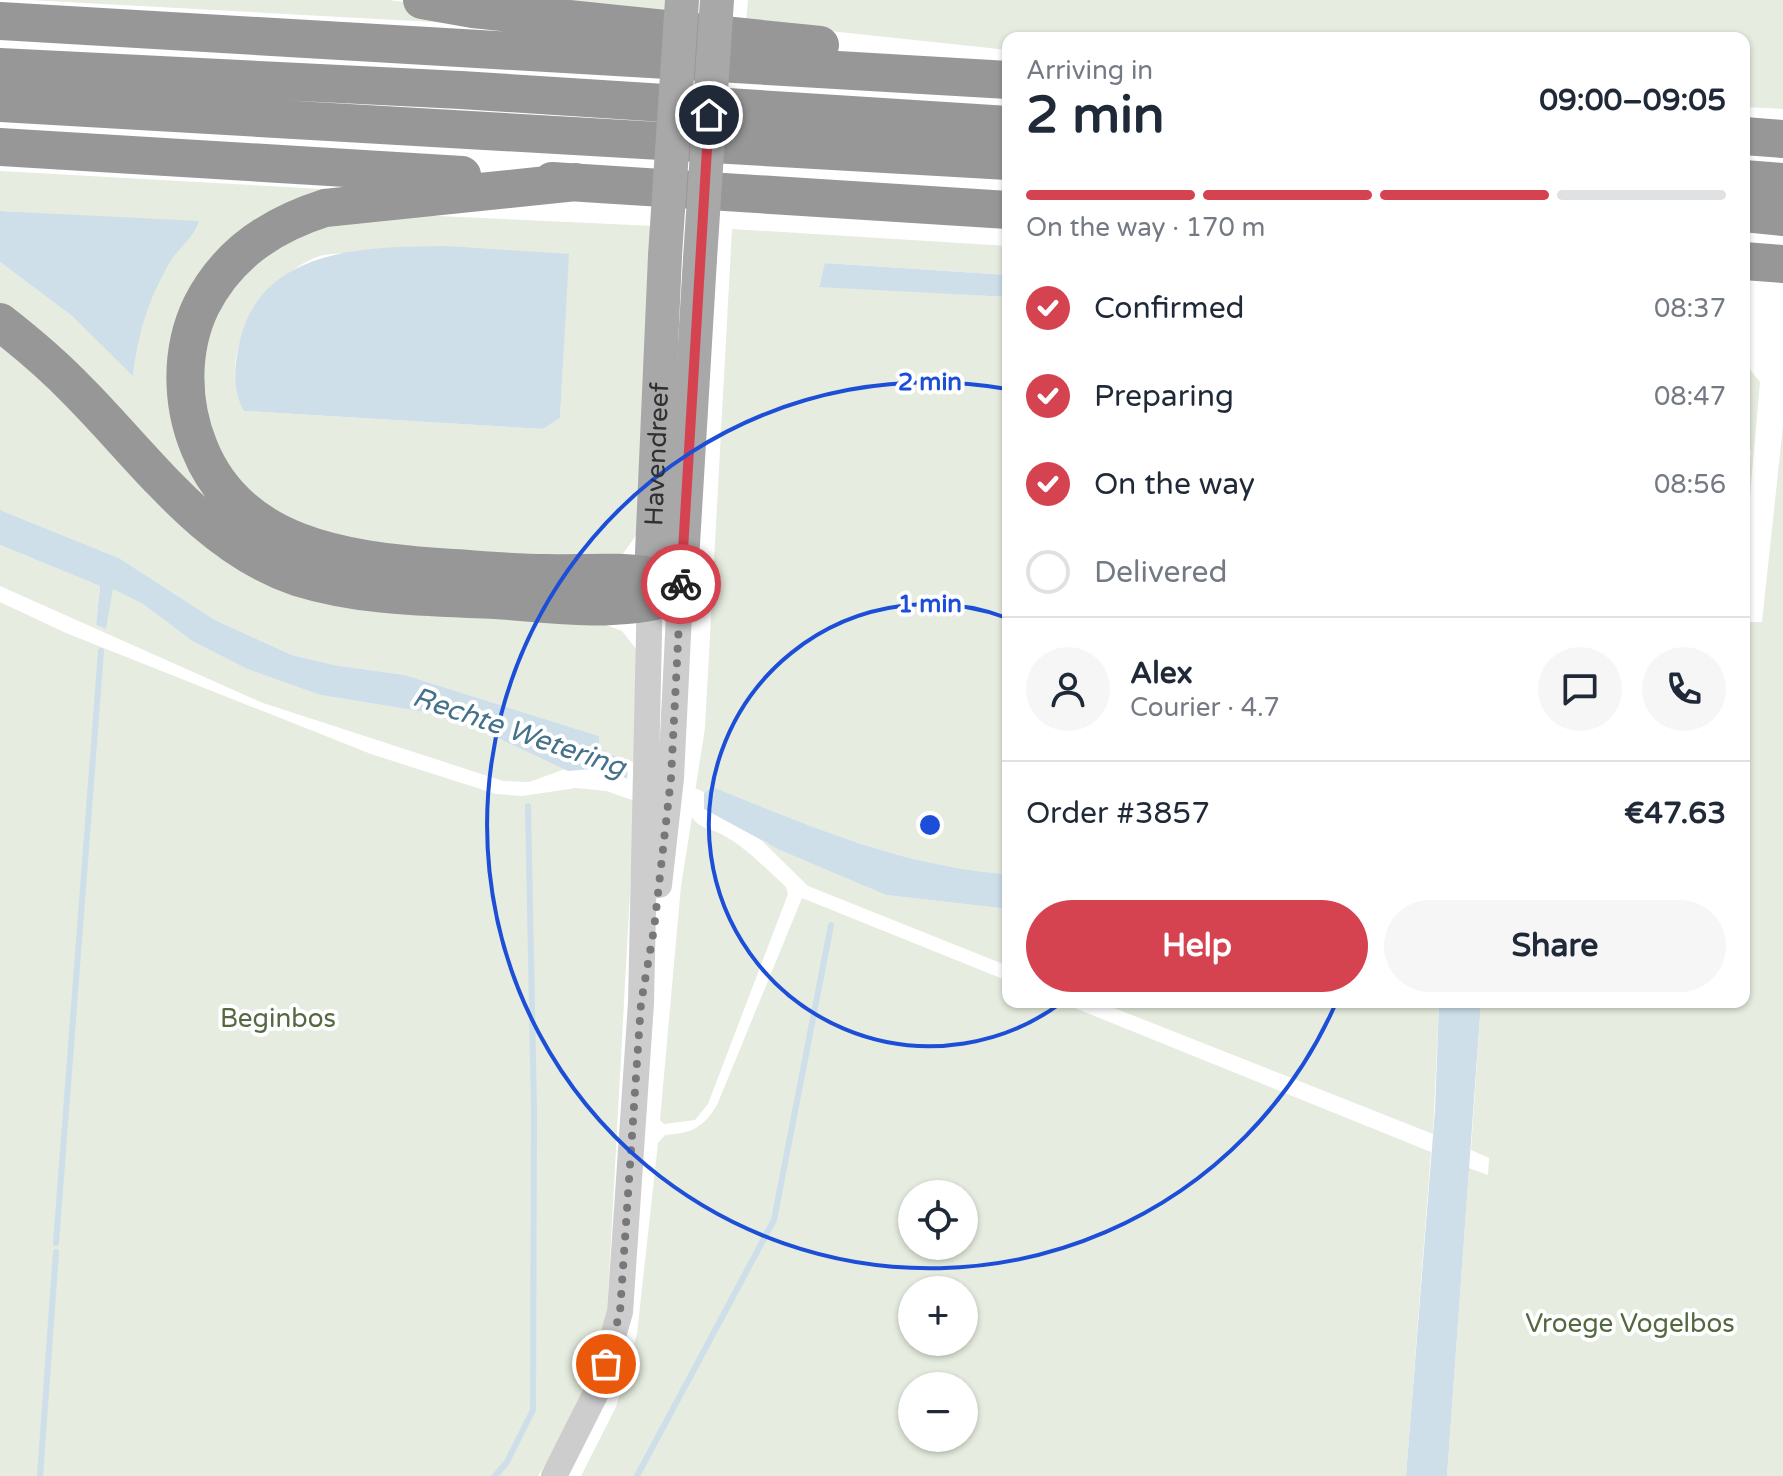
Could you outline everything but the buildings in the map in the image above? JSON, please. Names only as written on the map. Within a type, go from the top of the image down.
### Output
[{"type":"highway","points":[[422,0],[473,9],[816,44],[1002,79]]},
{"type":"highway","points":[[0,21],[1002,80]]},
{"type":"highway","points":[[0,67],[461,90],[1002,125]]},
{"type":"highway","points":[[0,103],[1002,161]]},
{"type":"highway","points":[[0,147],[1002,210]]},
{"type":"highway","points":[[576,182],[325,208],[292,219],[263,234],[218,278],[196,322],[185,368],[192,430],[216,481],[237,505],[270,530],[307,548],[350,558],[527,573],[660,592]]},
{"type":"highway","points":[[0,322],[77,390],[208,525],[258,558],[294,576],[356,592],[587,605],[660,592]]},
{"type":"main road","name":"Havendreef","points":[[660,592],[665,256],[682,0]]},
{"type":"main road","name":"Havendreef","points":[[660,592],[700,259],[717,0]]},
{"type":"street","name":"Havendreef","points":[[554,1476],[598,1389],[620,1312],[659,773],[660,592]]},
{"type":"green space","points":[[30,0],[389,0],[636,33]]},
{"type":"green space","points":[[533,0],[667,0],[666,14]]},
{"type":"green space","points":[[748,0],[1783,0],[1783,109],[1750,107],[1750,32],[1002,32],[1002,49],[746,22]]},
{"type":"green space","points":[[0,171],[392,193],[335,198],[188,319],[225,522],[0,312],[0,262],[72,316],[133,375],[141,328],[156,284],[198,222],[0,211]]},
{"type":"green space","points":[[365,216],[437,216],[654,226],[637,534],[620,558],[599,563],[426,551],[357,540],[297,525],[258,501],[237,478],[221,452],[209,423],[203,393],[202,362],[207,332],[227,291],[265,256],[323,224]],"holes":[[[351,253],[568,254],[560,418],[543,429],[244,411],[236,389],[235,366],[240,343],[264,298],[300,266],[324,255]]]},
{"type":"green space","points":[[732,229],[1002,246],[1002,275],[826,263],[819,286],[1002,297],[1002,873],[930,863],[856,842],[709,786],[705,793],[695,792],[705,728]]},
{"type":"green space","points":[[0,340],[42,378],[173,515],[217,556],[275,586],[601,623],[622,631],[636,649],[637,765],[600,749],[599,736],[405,675],[334,665],[292,655],[215,620],[119,558],[0,510]]},
{"type":"green space","name":"Vroege Vogelbos","points":[[1750,370],[1760,382],[1750,496]]},
{"type":"green space","name":"Vroege Vogelbos","points":[[1783,426],[1783,1476],[1447,1476],[1469,1168],[1488,1175],[1489,1158],[1471,1150],[1481,1008],[1750,1008],[1750,622],[1762,622]]},
{"type":"green space","points":[[0,545],[100,586],[96,625],[106,628],[112,588],[143,604],[192,641],[247,669],[320,695],[419,711],[481,730],[565,769],[529,782],[503,781],[263,703],[0,586]]},
{"type":"green space","name":"Beginbos","points":[[0,602],[66,633],[371,754],[496,794],[522,796],[576,788],[606,791],[635,801],[607,1314],[586,1387],[573,1418],[538,1476],[0,1476]]},
{"type":"green space","points":[[692,817],[701,826],[728,838],[746,851],[786,887],[788,894],[708,1104],[695,1120],[664,1124],[660,1120],[681,886]]},
{"type":"green space","points":[[762,841],[886,895],[1002,908],[1002,964],[808,886]]},
{"type":"green space","points":[[802,898],[1002,979],[1002,1008],[1075,1008],[1431,1152],[1406,1476],[581,1476],[616,1407],[637,1334],[658,1143],[665,1135],[696,1128],[717,1105]]},
{"type":"green space","points":[[1114,1008],[1439,1008],[1433,1134]]},
{"type":"water","points":[[0,211],[199,221],[170,262],[150,303],[141,331],[133,376],[72,316],[0,262]]},
{"type":"water","points":[[447,246],[569,254],[560,418],[543,429],[244,411],[237,395],[235,379],[239,345],[250,312],[269,288],[293,270],[320,259],[384,248]]},
{"type":"water","points":[[825,263],[1002,275],[1002,297],[819,287]]},
{"type":"water","name":"Rechte Wetering","points":[[0,510],[119,558],[215,620],[292,655],[334,665],[405,675],[599,736],[600,749],[695,792],[705,793],[710,786],[856,842],[930,863],[1002,873],[1002,908],[886,895],[778,849],[706,810],[618,775],[592,769],[568,771],[481,730],[419,711],[320,695],[247,669],[192,641],[143,604],[113,589],[106,629],[96,625],[100,586],[0,545]]},
{"type":"water","points":[[1439,1008],[1481,1008],[1447,1476],[1406,1476],[1435,1110]]},
{"type":"pier","points":[[628,760],[704,792],[704,814],[627,784]]},
{"type":"waterway","points":[[56,1243],[101,651]]},
{"type":"waterway","points":[[495,1476],[507,1462],[533,1410],[534,1110],[528,806]]},
{"type":"waterway","points":[[637,1476],[774,1220],[831,925]]},
{"type":"waterway","points":[[40,1476],[56,1252]]},
{"type":"way so far","points":[[606,1364],[620,1312],[641,1003],[654,929],[671,778],[681,584]]},
{"type":"route","points":[[681,584],[709,115]]}]
